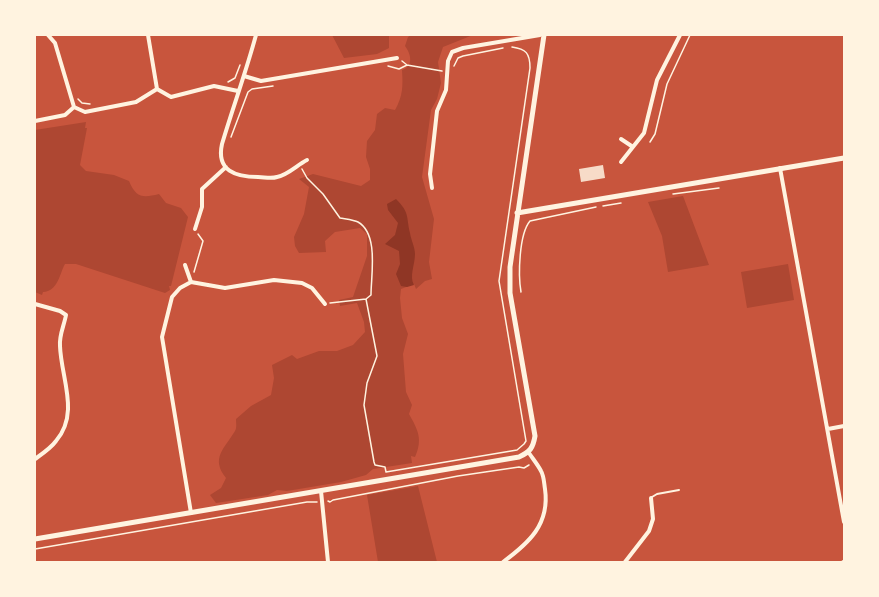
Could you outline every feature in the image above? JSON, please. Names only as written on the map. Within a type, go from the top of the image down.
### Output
[{"type":"street","points":[[48,35],[55,43],[74,108]]},
{"type":"street","points":[[148,35],[157,89]]},
{"type":"street","points":[[256,35],[220,150],[222,160],[226,168],[240,177],[277,178],[288,173],[299,164],[307,160]]},
{"type":"street","points":[[432,188],[430,174],[437,111],[446,90],[448,61],[452,52],[463,48],[540,35]]},
{"type":"street","points":[[35,539],[519,457],[529,453],[534,446],[535,436],[510,293],[510,267],[544,35]]},
{"type":"street","points":[[621,162],[644,133],[657,80],[680,35]]},
{"type":"street","points":[[244,76],[261,81],[398,58]]},
{"type":"street","points":[[157,89],[171,96],[214,86],[238,91]]},
{"type":"street","points":[[74,108],[85,112],[136,102],[157,89]]},
{"type":"street","points":[[35,121],[65,115],[74,108]]},
{"type":"street","points":[[621,139],[633,147]]},
{"type":"street","points":[[518,213],[844,158]]},
{"type":"street","points":[[195,229],[202,207],[202,189],[226,168]]},
{"type":"street","points":[[780,168],[844,522]]},
{"type":"street","points":[[185,265],[190,282]]},
{"type":"street","points":[[191,513],[162,337],[172,297],[180,288],[190,282],[225,288],[274,280],[302,283],[312,288],[324,304]]},
{"type":"street","points":[[35,304],[60,311],[66,315],[60,333],[60,346],[69,407],[68,420],[64,431],[56,442],[35,460]]},
{"type":"street","points":[[828,429],[844,426]]},
{"type":"street","points":[[503,562],[530,541],[544,517],[547,502],[542,472],[529,453]]},
{"type":"street","points":[[321,491],[328,562]]},
{"type":"street","points":[[625,562],[649,531],[652,519],[651,498]]},
{"type":"lane","points":[[651,498],[657,494],[679,490]]},
{"type":"path","points":[[650,142],[655,134],[667,84],[690,35]]},
{"type":"path","points":[[386,472],[517,450],[526,441],[499,281],[530,68],[529,55],[526,50],[512,46]]},
{"type":"path","points":[[454,70],[458,58],[505,48]]},
{"type":"path","points":[[224,81],[228,82],[235,78],[242,62]]},
{"type":"path","points":[[386,65],[395,69],[407,65],[442,71]]},
{"type":"path","points":[[229,140],[248,92],[252,89],[265,88],[277,84]]},
{"type":"path","points":[[72,100],[78,98],[82,103],[95,103]]},
{"type":"path","points":[[299,164],[307,178],[323,194],[340,218],[358,222],[369,234],[373,244],[371,295],[366,299],[324,304]]},
{"type":"path","points":[[669,194],[719,188]]},
{"type":"path","points":[[521,292],[519,274],[525,231],[530,221],[555,217],[599,205],[626,202]]},
{"type":"path","points":[[189,276],[193,275],[203,241],[195,229]]},
{"type":"path","points":[[366,299],[377,356],[367,384],[364,405],[374,462],[375,465],[385,467],[386,480]]},
{"type":"path","points":[[35,549],[300,504],[330,502],[333,500],[458,476],[519,467],[524,468],[535,462]]},
{"type":"shaded area","points":[[332,35],[389,35],[389,48],[377,54],[344,58]]},
{"type":"shaded area","points":[[411,35],[473,35],[443,47],[438,62],[441,83],[437,99],[431,110],[422,177],[434,219],[429,262],[432,279],[425,281],[416,289],[414,284],[401,289],[400,298],[402,318],[408,334],[403,354],[406,392],[412,405],[409,414],[417,430],[419,440],[415,457],[411,456],[412,463],[373,469],[366,475],[341,482],[287,491],[277,490],[268,495],[216,503],[210,495],[221,488],[226,478],[219,465],[221,453],[236,430],[236,419],[251,406],[271,395],[274,378],[272,365],[292,355],[297,359],[319,351],[337,351],[353,345],[365,332],[364,322],[357,303],[340,306],[339,300],[353,297],[367,256],[367,234],[360,228],[335,232],[325,241],[326,252],[299,253],[295,246],[294,237],[304,214],[309,187],[299,179],[313,174],[361,186],[370,180],[370,169],[366,157],[367,141],[375,130],[377,114],[385,108],[395,110],[398,105],[402,91],[402,70],[410,63],[410,56],[405,46],[408,37]]},
{"type":"shaded area","points":[[86,122],[85,128],[87,128],[80,165],[86,171],[114,175],[129,181],[137,194],[149,196],[159,194],[166,203],[181,208],[188,217],[171,286],[169,286],[170,290],[165,293],[76,264],[65,264],[55,286],[52,289],[43,292],[42,295],[35,292],[35,130]]},
{"type":"shaded area","points":[[683,196],[709,265],[668,272],[662,236],[648,202]]},
{"type":"shaded area","points":[[396,199],[406,211],[415,251],[412,274],[414,285],[407,287],[401,286],[396,274],[400,264],[399,251],[385,244],[395,235],[398,223],[388,210],[387,204]]},
{"type":"shaded area","points":[[788,264],[794,300],[747,308],[741,272]]},
{"type":"shaded area","points":[[418,486],[437,562],[378,562],[367,495]]},
{"type":"building","points":[[603,165],[605,178],[581,182],[579,169]]}]
